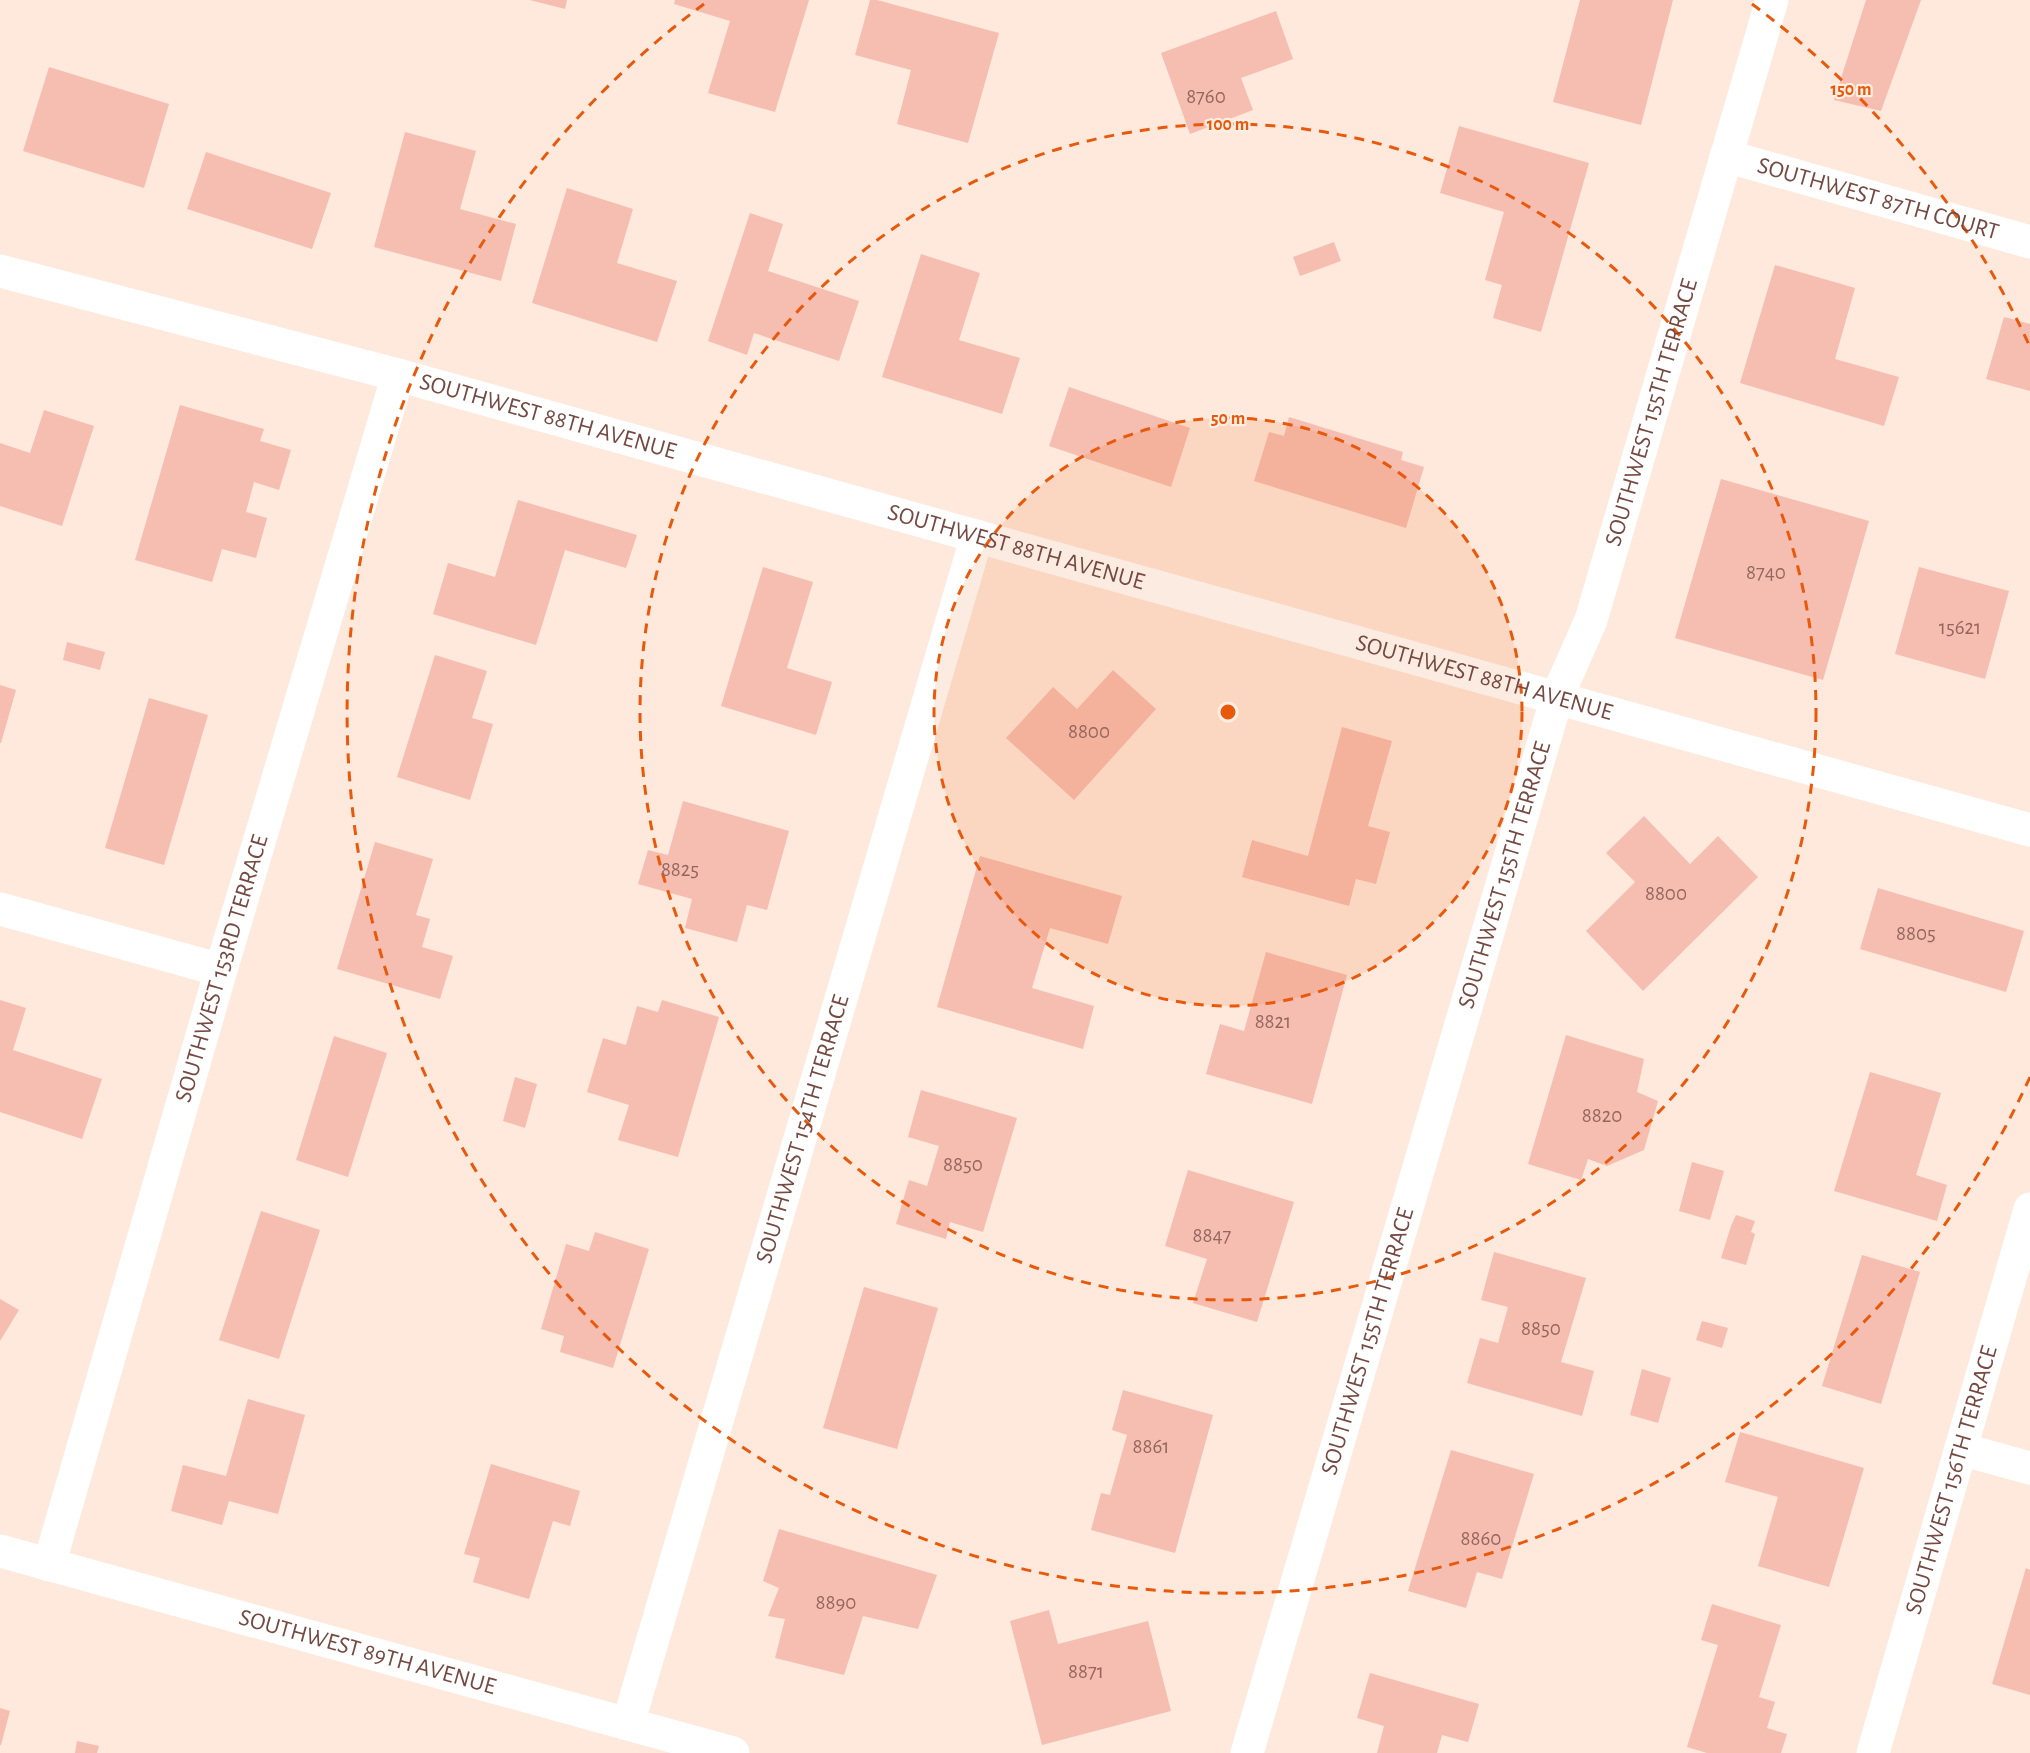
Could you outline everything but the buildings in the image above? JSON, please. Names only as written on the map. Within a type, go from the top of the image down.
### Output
[{"type":"street","name":"SOUTHWEST 155TH TERRACE","points":[[1247,1753],[1557,697],[1591,620],[1772,0]]},
{"type":"street","name":"SOUTHWEST 87TH COURT","points":[[1726,156],[2030,242]]},
{"type":"street","name":"SOUTHWEST 88TH AVENUE","points":[[0,271],[398,375],[2030,830]]},
{"type":"street","name":"SOUTHWEST 153RD TERRACE","points":[[49,1565],[221,970],[398,375]]},
{"type":"street","name":"SOUTHWEST 154TH TERRACE","points":[[628,1724],[977,536]]},
{"type":"street","points":[[0,909],[221,970]]},
{"type":"street","name":"SOUTHWEST 156TH TERRACE","points":[[1873,1753],[2030,1209]]},
{"type":"street","points":[[1961,1449],[2030,1468]]},
{"type":"street","name":"SOUTHWEST 89TH AVENUE","points":[[0,1551],[733,1753]]}]
